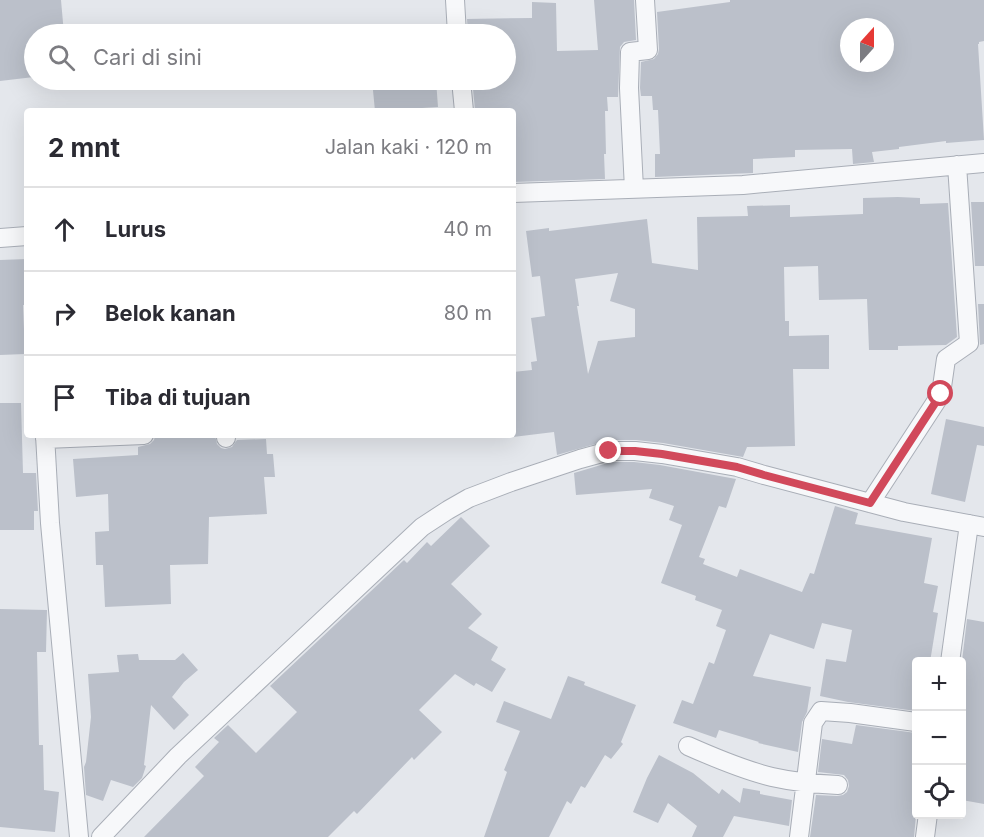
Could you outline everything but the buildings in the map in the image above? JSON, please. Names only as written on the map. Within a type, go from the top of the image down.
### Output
[{"type":"street","points":[[454,0],[457,24]]},
{"type":"street","points":[[634,189],[629,88],[630,52],[648,50],[645,0]]},
{"type":"street","points":[[462,90],[464,108]]},
{"type":"street","points":[[516,193],[743,185],[984,163]]},
{"type":"street","points":[[870,503],[941,394],[946,359],[969,343],[957,165]]},
{"type":"street","points":[[0,238],[24,236]]},
{"type":"street","points":[[45,438],[50,523],[79,837]]},
{"type":"street","points":[[101,837],[178,756],[422,527],[469,498],[511,482],[609,451],[662,454],[737,467],[904,512],[977,526],[951,657]]},
{"type":"street","points":[[799,837],[813,723],[821,711],[912,721]]},
{"type":"street","points":[[688,746],[746,770],[772,777],[806,783],[838,785]]},
{"type":"street","points":[[925,837],[927,819]]},
{"type":"route","points":[[609,451],[662,454],[717,463],[870,503],[941,394]]}]
